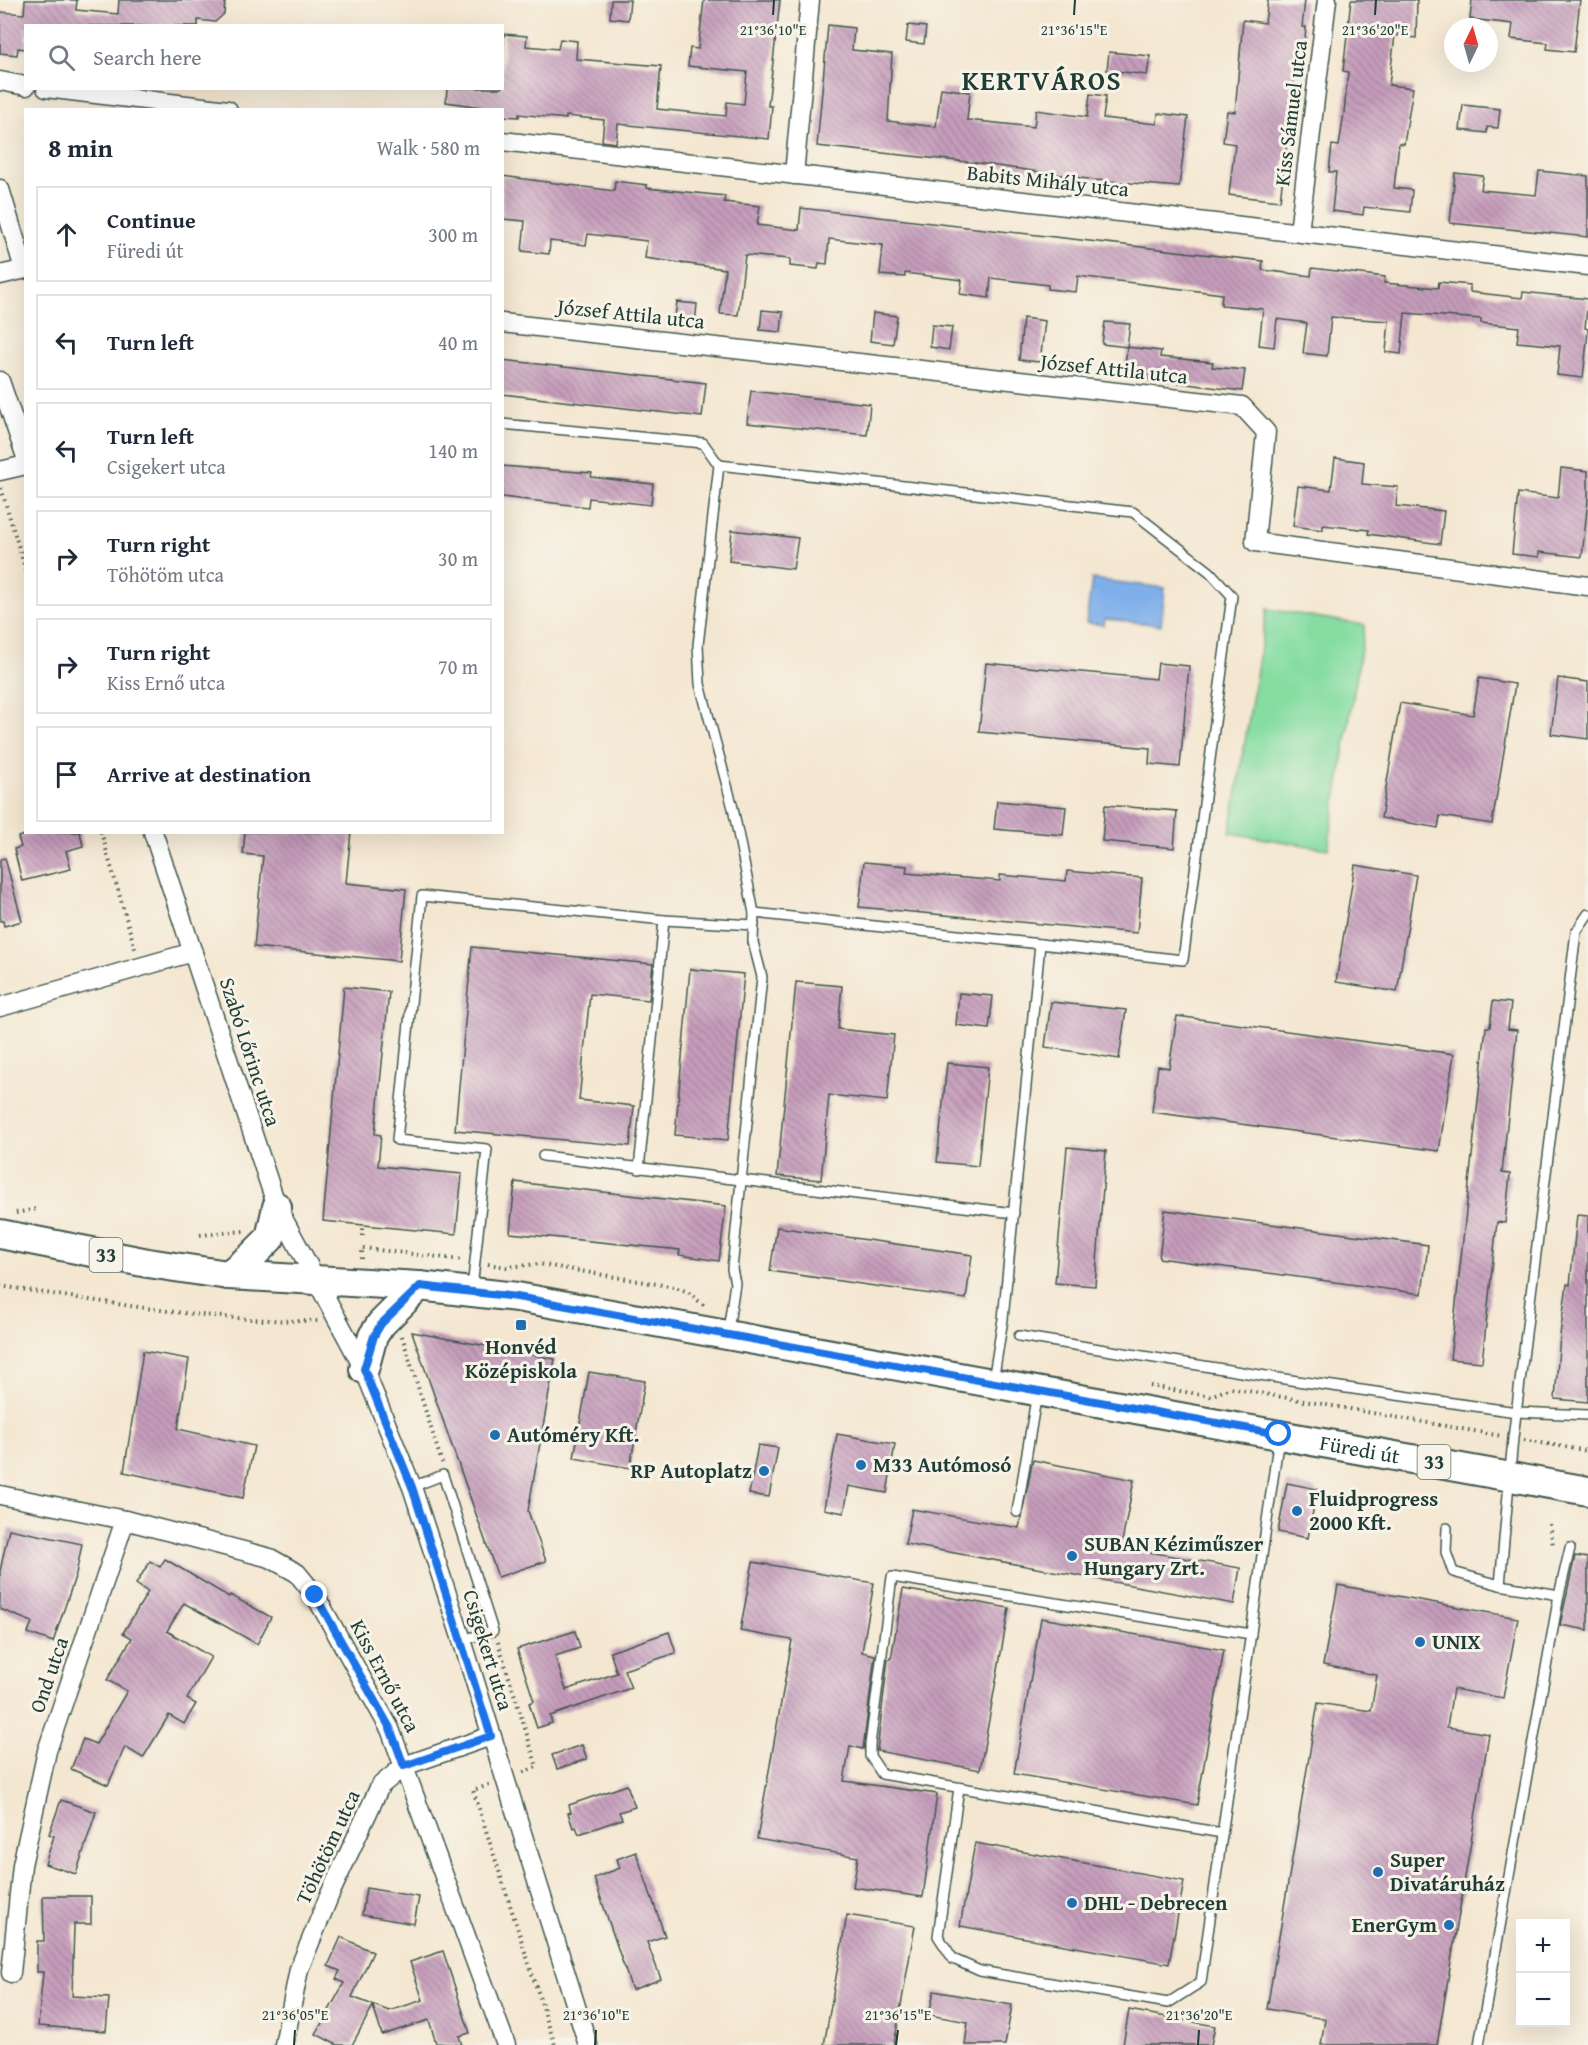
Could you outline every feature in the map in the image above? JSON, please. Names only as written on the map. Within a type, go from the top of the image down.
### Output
[{"type":"main road","points":[[228,1275],[270,1238],[277,1207]]},
{"type":"main road","name":"33","points":[[0,1234],[148,1263],[228,1275],[315,1280]]},
{"type":"main road","name":"Füredi út","points":[[315,1280],[420,1286],[729,1324],[993,1383],[1588,1491]]},
{"type":"main road","points":[[364,1369],[374,1336],[381,1324],[420,1286]]},
{"type":"street","points":[[794,175],[810,0]]},
{"type":"street","name":"Kiss Sámuel utca","points":[[1299,232],[1328,0]]},
{"type":"street","points":[[63,90],[211,108]]},
{"type":"street","name":"Babits Mihály utca","points":[[504,141],[1588,266]]},
{"type":"street","points":[[0,189],[24,267]]},
{"type":"street","points":[[0,275],[24,270]]},
{"type":"street","name":"József Attila utca","points":[[504,323],[1242,406],[1266,432],[1255,542],[1588,586]]},
{"type":"street","points":[[0,381],[24,452]]},
{"type":"street","points":[[0,471],[24,465]]},
{"type":"street","name":"Szabó Lőrinc utca","points":[[154,834],[277,1207],[315,1280]]},
{"type":"street","points":[[0,1007],[193,952]]},
{"type":"street","name":"Csigekert utca","points":[[315,1280],[364,1369],[412,1487],[588,2045]]},
{"type":"street","points":[[0,1495],[125,1520]]},
{"type":"street","name":"Kiss Ernő utca","points":[[125,1520],[270,1558],[297,1573],[315,1595],[390,1728],[506,2045]]},
{"type":"street","name":"Ond utca","points":[[11,1973],[22,1865],[47,1751],[125,1520]]},
{"type":"street","name":"Töhötöm utca","points":[[284,2045],[299,1969],[330,1894],[380,1786],[404,1766],[491,1736]]},
{"type":"lane","points":[[504,424],[703,443],[720,465],[698,645],[700,684],[733,808],[754,914],[753,942],[762,977],[732,1269],[735,1283],[729,1324]]},
{"type":"lane","points":[[720,465],[1133,512],[1210,572],[1232,596],[1183,960],[754,914]]},
{"type":"lane","points":[[471,1292],[488,1149],[397,1140],[422,896],[664,920],[754,925]]},
{"type":"lane","points":[[1500,1585],[1513,1438],[1576,932],[1588,915]]},
{"type":"lane","points":[[639,1169],[664,920]]},
{"type":"lane","points":[[993,1383],[1014,1213],[1040,944]]},
{"type":"lane","points":[[543,1156],[1014,1213]]},
{"type":"lane","points":[[1019,1336],[1297,1381],[1517,1412],[1588,1415]]},
{"type":"lane","points":[[1017,1512],[1038,1391]]},
{"type":"lane","points":[[959,1788],[938,1936],[953,1959],[980,1971],[1168,2002],[1201,1982],[1279,1434]]},
{"type":"lane","points":[[412,1487],[443,1476],[493,1631],[462,1640]]},
{"type":"lane","points":[[1448,1528],[1446,1552],[1453,1572],[1500,1585],[1559,1594]]},
{"type":"lane","points":[[1479,2045],[1559,1594],[1570,1548]]},
{"type":"lane","points":[[1222,1833],[882,1774],[870,1756],[892,1577],[1251,1634]]},
{"type":"path","points":[[0,483],[24,564]]},
{"type":"path","points":[[102,834],[140,967]]},
{"type":"path","points":[[363,1225],[363,1236]]},
{"type":"path","points":[[200,1235],[253,1230]]},
{"type":"path","points":[[506,1267],[539,1264],[675,1287],[687,1292],[729,1324]]},
{"type":"path","points":[[0,1286],[160,1311],[283,1322],[338,1321]]},
{"type":"path","points":[[1143,1384],[1210,1396],[1232,1388],[1588,1451]]},
{"type":"path","points":[[1550,1524],[1553,1546]]},
{"type":"path","points":[[537,1767],[473,1790],[555,2045]]},
{"type":"green space","points":[[1267,609],[1365,625],[1328,849],[1230,833]]},
{"type":"water","points":[[1092,579],[1165,588],[1161,625],[1105,619],[1104,625],[1086,623]]},
{"type":"building","points":[[25,0],[77,0],[76,10],[118,14],[119,0],[225,0],[224,14],[215,22],[198,20],[198,24],[24,24],[24,49],[18,48],[17,55],[0,53],[0,12],[24,14]]},
{"type":"building","points":[[611,0],[630,0],[628,20],[610,18]]},
{"type":"building","points":[[704,0],[780,0],[768,106],[772,106],[769,139],[618,124],[616,143],[602,141],[604,120],[519,114],[519,117],[504,116],[504,108],[446,102],[447,90],[504,90],[504,34],[527,36],[526,46],[558,49],[560,39],[577,41],[576,59],[661,66],[657,109],[726,116],[727,102],[744,104],[747,72],[688,66],[690,48],[698,49]]},
{"type":"building","points":[[1268,0],[1305,0],[1302,27],[1306,27],[1303,58],[1297,57],[1280,201],[1229,195],[1235,144],[1223,142],[1227,111],[1235,112],[1243,20],[1265,23]]},
{"type":"building","points":[[1351,0],[1417,0],[1416,38],[1395,35],[1389,85],[1413,88],[1404,144],[1399,143],[1394,188],[1412,190],[1410,212],[1364,207],[1363,215],[1332,211],[1336,172],[1329,172],[1332,145],[1339,146],[1344,113],[1348,72],[1343,71]]},
{"type":"building","points":[[1472,0],[1580,0],[1574,52],[1547,49],[1548,43],[1511,39],[1513,24],[1498,22],[1498,18],[1470,18]]},
{"type":"building","points":[[828,25],[854,28],[852,50],[892,54],[888,121],[936,127],[941,88],[970,92],[967,120],[1034,127],[1036,110],[1087,117],[1090,94],[1106,96],[1103,118],[1157,124],[1158,113],[1188,117],[1179,187],[1095,180],[977,163],[817,146]]},
{"type":"building","points":[[908,25],[926,27],[924,44],[906,42]]},
{"type":"building","points":[[1109,52],[1150,56],[1147,75],[1107,70]]},
{"type":"building","points":[[1463,105],[1500,109],[1498,128],[1487,127],[1487,133],[1460,130]]},
{"type":"building","points":[[1539,171],[1588,176],[1588,237],[1450,223],[1455,173],[1483,176],[1481,190],[1536,195]]},
{"type":"building","points":[[504,176],[614,191],[615,181],[647,185],[647,188],[725,196],[724,202],[760,206],[757,225],[799,230],[801,208],[1263,261],[1262,270],[1311,276],[1312,268],[1385,277],[1384,283],[1438,288],[1439,282],[1470,285],[1470,292],[1522,298],[1523,292],[1588,299],[1585,328],[1588,332],[1583,378],[1557,375],[1560,346],[1517,342],[1519,327],[1481,323],[1481,319],[1405,313],[1401,354],[1386,352],[1389,321],[1331,317],[1327,356],[1303,353],[1307,323],[1277,319],[1274,347],[1259,345],[1263,309],[1221,305],[1222,294],[1078,276],[1076,292],[1048,289],[1048,285],[991,278],[989,298],[960,294],[962,280],[905,273],[905,277],[880,275],[883,245],[829,239],[827,264],[819,263],[818,269],[790,266],[790,259],[745,255],[738,315],[720,314],[725,269],[645,258],[647,241],[588,234],[586,245],[550,241],[549,254],[522,251],[525,221],[504,219]]},
{"type":"building","points":[[677,302],[697,304],[695,325],[674,323]]},
{"type":"building","points":[[762,310],[783,312],[781,332],[760,330]]},
{"type":"building","points":[[873,313],[897,316],[893,344],[870,341]]},
{"type":"building","points":[[1023,318],[1045,321],[1040,362],[1019,360]]},
{"type":"building","points":[[1105,322],[1130,324],[1127,347],[1102,344]]},
{"type":"building","points":[[932,325],[952,327],[949,350],[930,347]]},
{"type":"building","points":[[1127,347],[1161,351],[1160,357],[1213,362],[1212,367],[1245,370],[1242,391],[1124,376]]},
{"type":"building","points":[[504,360],[706,383],[702,417],[504,394]]},
{"type":"building","points":[[751,391],[870,404],[867,435],[747,423]]},
{"type":"building","points":[[1335,458],[1364,462],[1362,484],[1398,487],[1396,506],[1444,511],[1440,544],[1368,534],[1369,530],[1323,525],[1323,530],[1293,526],[1298,486],[1331,490]]},
{"type":"building","points":[[504,466],[592,473],[591,477],[653,484],[651,505],[589,498],[588,507],[504,497]]},
{"type":"building","points":[[1561,468],[1588,471],[1588,500],[1582,557],[1539,552],[1539,557],[1512,554],[1518,493],[1558,498]]},
{"type":"building","points":[[732,530],[798,538],[793,569],[729,561]]},
{"type":"building","points":[[986,663],[1156,679],[1158,663],[1189,666],[1180,767],[1149,764],[1150,748],[979,732]]},
{"type":"building","points":[[1479,678],[1515,684],[1492,824],[1440,816],[1438,828],[1381,818],[1400,703],[1473,715]]},
{"type":"building","points":[[1558,678],[1588,682],[1588,739],[1551,734]]},
{"type":"building","points":[[997,801],[1066,807],[1063,835],[994,829]]},
{"type":"building","points":[[1105,805],[1177,811],[1174,848],[1102,841]]},
{"type":"building","points":[[28,834],[80,834],[83,846],[66,851],[71,869],[22,881],[14,849],[21,847],[18,837]]},
{"type":"building","points":[[245,834],[351,834],[346,883],[406,889],[399,961],[254,947],[263,856],[243,854]]},
{"type":"building","points":[[5,858],[22,921],[4,926],[3,921],[0,921],[0,859]]},
{"type":"building","points":[[864,862],[907,866],[906,873],[1000,881],[1000,875],[1066,881],[1067,871],[1142,878],[1137,933],[859,907]]},
{"type":"building","points":[[1355,865],[1416,875],[1397,992],[1336,982]]},
{"type":"building","points":[[472,947],[653,964],[649,1000],[590,994],[579,1100],[634,1106],[630,1146],[455,1130]]},
{"type":"building","points":[[690,969],[744,974],[728,1140],[675,1135]]},
{"type":"building","points":[[796,982],[842,986],[838,1029],[894,1035],[887,1101],[829,1095],[821,1180],[777,1176]]},
{"type":"building","points":[[344,987],[389,992],[375,1134],[381,1135],[378,1166],[462,1174],[456,1234],[323,1221]]},
{"type":"building","points":[[959,993],[993,996],[989,1029],[956,1025]]},
{"type":"building","points":[[1493,1001],[1511,1003],[1508,1029],[1517,1030],[1502,1173],[1510,1174],[1505,1223],[1497,1222],[1482,1362],[1450,1359],[1486,1027],[1490,1027]]},
{"type":"building","points":[[1051,1002],[1126,1010],[1119,1059],[1045,1047]]},
{"type":"building","points":[[1177,1016],[1454,1054],[1439,1151],[1152,1112],[1158,1066],[1169,1068]]},
{"type":"building","points":[[947,1063],[988,1067],[978,1166],[937,1162]]},
{"type":"building","points":[[1067,1147],[1106,1151],[1095,1286],[1055,1283]]},
{"type":"building","points":[[515,1182],[726,1206],[719,1261],[679,1255],[680,1250],[510,1233]]},
{"type":"building","points":[[1165,1210],[1428,1245],[1422,1294],[1159,1258]]},
{"type":"building","points":[[1577,1215],[1588,1216],[1588,1402],[1555,1399],[1560,1335],[1567,1284],[1570,1285]]},
{"type":"building","points":[[777,1227],[972,1255],[966,1299],[770,1271]]},
{"type":"building","name":"Autóméry Kft.","points":[[412,1332],[555,1359],[528,1511],[546,1561],[498,1577]]},
{"type":"building","points":[[143,1351],[189,1359],[178,1429],[254,1446],[243,1498],[124,1472]]},
{"type":"building","points":[[589,1372],[645,1381],[630,1468],[574,1458]]},
{"type":"building","name":"M33 Autómosó","points":[[837,1434],[895,1444],[887,1493],[849,1486],[844,1513],[824,1509]]},
{"type":"building","name":"RP Autoplatz","points":[[758,1445],[778,1448],[769,1497],[749,1494]]},
{"type":"building","name":"SUBAN Kéziműszer Hungary Zrt.","points":[[1033,1460],[1134,1480],[1121,1547],[1240,1568],[1234,1604],[905,1544],[912,1509],[1019,1528]]},
{"type":"building","name":"Fluidprogress 2000 Kft.","points":[[1287,1483],[1317,1489],[1308,1538],[1278,1532]]},
{"type":"building","points":[[9,1529],[82,1544],[76,1574],[53,1642],[28,1633],[32,1622],[0,1609],[0,1571]]},
{"type":"building","points":[[1575,1556],[1588,1558],[1588,1630],[1560,1625]]},
{"type":"building","points":[[165,1559],[229,1597],[230,1595],[271,1617],[257,1644],[184,1603],[167,1631],[211,1657],[187,1699],[196,1704],[184,1724],[169,1715],[143,1758],[125,1747],[108,1785],[71,1769],[83,1739],[96,1744],[127,1691],[107,1680],[132,1638],[123,1633],[148,1592],[136,1584],[150,1561],[160,1567]]},
{"type":"building","points":[[753,1562],[874,1583],[862,1652],[875,1655],[863,1749],[850,1746],[844,1781],[937,1794],[923,1897],[853,1887],[858,1857],[757,1839],[792,1640],[740,1631]]},
{"type":"building","name":"Super Divatáruház","points":[[1338,1585],[1518,1618],[1503,1698],[1453,1689],[1447,1727],[1489,1734],[1437,2045],[1321,2045],[1325,2019],[1267,2009],[1318,1703],[1371,1711],[1377,1675],[1323,1665]]},
{"type":"building","points":[[903,1589],[1009,1608],[980,1770],[877,1751],[888,1659],[891,1659]]},
{"type":"building","points":[[1041,1618],[1224,1650],[1197,1805],[1014,1774]]},
{"type":"building","points":[[575,1631],[580,1648],[555,1656],[566,1690],[617,1673],[610,1652],[669,1632],[676,1653],[624,1670],[631,1688],[550,1716],[552,1723],[537,1728],[529,1703],[534,1701],[517,1649]]},
{"type":"building","points":[[582,1745],[587,1759],[557,1769],[552,1755]]},
{"type":"building","points":[[627,1785],[635,1807],[619,1812],[622,1819],[579,1834],[576,1827],[573,1828],[568,1813],[571,1812],[569,1805]]},
{"type":"building","points":[[61,1800],[96,1812],[76,1874],[45,1864],[54,1836],[49,1834]]},
{"type":"building","name":"DHL - Debrecen","points":[[975,1843],[1184,1881],[1169,1964],[960,1926]]},
{"type":"building","points":[[636,1852],[665,1936],[647,1942],[661,1979],[632,1990],[594,1878],[620,1868],[617,1859]]},
{"type":"building","points":[[366,1888],[419,1897],[414,1924],[362,1915]]},
{"type":"building","points":[[43,1896],[91,1896],[91,1924],[74,1924],[72,1996],[109,1998],[106,2031],[38,2026],[43,1972],[37,1972],[37,1941],[44,1941]]},
{"type":"building","points":[[847,1915],[915,1926],[894,2045],[824,2045]]},
{"type":"building","points":[[341,1937],[373,1952],[352,1997],[389,2011],[423,2000],[410,1962],[443,1951],[470,2033],[459,2036],[462,2045],[436,2043],[429,2020],[382,2035],[373,2006],[352,2045],[337,2045],[316,2034],[344,1983],[336,1979],[340,1971],[328,1966]]},
{"type":"building","points":[[934,1991],[1012,2005],[1005,2045],[965,2045],[968,2022],[929,2015]]},
{"type":"building","points":[[1129,2010],[1215,2026],[1211,2045],[1123,2045]]},
{"type":"place","name":"Honvéd Középiskola","points":[[521,1325]]},
{"type":"place","name":"Autóméry Kft.","points":[[495,1435]]},
{"type":"place","name":"M33 Autómosó","points":[[861,1465]]},
{"type":"place","name":"RP Autoplatz","points":[[764,1471]]},
{"type":"place","name":"Fluidprogress 2000 Kft.","points":[[1297,1511]]},
{"type":"place","name":"SUBAN Kéziműszer Hungary Zrt.","points":[[1072,1556]]},
{"type":"place","name":"UNIX","points":[[1420,1642]]},
{"type":"place","name":"Super Divatáruház","points":[[1378,1872]]},
{"type":"place","name":"DHL - Debrecen","points":[[1072,1903]]},
{"type":"place","name":"EnerGym","points":[[1449,1925]]},
{"type":"district","name":"KERTVÁROS","points":[[1042,81]]},
{"type":"route","points":[[315,1595],[390,1728],[404,1766],[491,1736],[412,1487],[364,1369],[374,1336],[381,1324],[420,1286],[517,1297],[1279,1434]]}]
